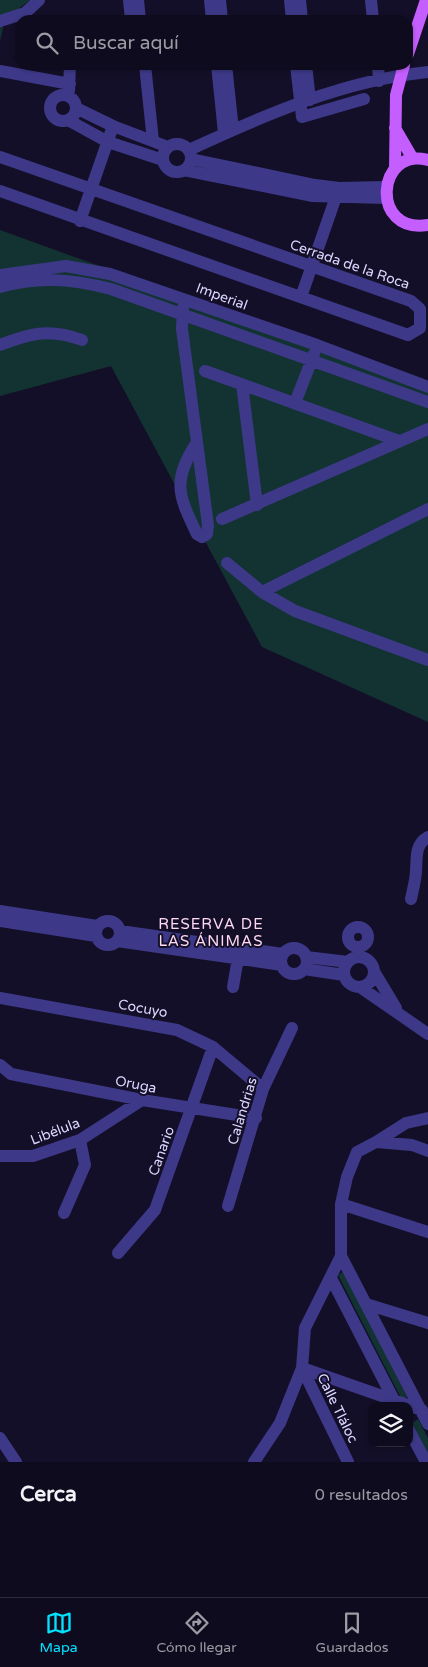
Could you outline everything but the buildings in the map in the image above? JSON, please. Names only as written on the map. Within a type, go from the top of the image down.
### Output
[{"type":"main road","points":[[413,39],[426,0]]},
{"type":"main road","points":[[402,70],[396,95],[395,169],[386,193],[390,209],[397,218],[408,224],[428,225]]},
{"type":"main road","points":[[395,128],[413,159]]},
{"type":"main road","points":[[395,169],[413,159],[428,160]]},
{"type":"street","points":[[19,15],[25,13],[40,0]]},
{"type":"street","points":[[210,0],[212,15]]},
{"type":"street","points":[[220,0],[222,15]]},
{"type":"street","points":[[290,0],[292,15]]},
{"type":"street","points":[[300,0],[302,15]]},
{"type":"street","points":[[374,15],[375,1]]},
{"type":"street","points":[[375,1],[379,15]]},
{"type":"street","points":[[0,21],[15,16]]},
{"type":"street","points":[[68,120],[75,113],[76,108],[69,90],[70,70]]},
{"type":"street","points":[[141,70],[149,140]]},
{"type":"street","points":[[218,70],[229,132]]},
{"type":"street","points":[[226,70],[229,132]]},
{"type":"street","points":[[297,70],[305,101]]},
{"type":"street","points":[[306,70],[305,101],[302,117],[364,99]]},
{"type":"street","points":[[380,70],[383,80]]},
{"type":"street","points":[[383,80],[384,70]]},
{"type":"street","points":[[184,170],[190,154],[229,132],[305,101],[383,80],[402,70],[428,72]]},
{"type":"street","points":[[0,71],[69,90]]},
{"type":"street","points":[[69,90],[57,96],[51,104],[51,114],[59,121],[68,120],[108,142],[163,160],[171,171],[184,170],[234,174],[338,193],[386,193]]},
{"type":"street","points":[[76,108],[113,126],[168,147],[176,144],[190,154],[234,174]]},
{"type":"street","points":[[80,221],[113,126]]},
{"type":"street","points":[[163,160],[168,147]]},
{"type":"street","name":"Cerrada de la Roca","points":[[0,157],[411,301],[420,309],[420,328],[408,335],[80,221],[0,191]]},
{"type":"street","points":[[301,297],[338,193]]},
{"type":"street","name":"Imperial","points":[[0,274],[36,275],[66,266],[83,267],[110,274],[317,345],[428,387]]},
{"type":"street","points":[[0,286],[36,275],[54,279],[77,280],[111,289],[428,402]]},
{"type":"street","points":[[183,298],[182,329],[197,442],[208,525],[207,534],[202,538],[193,526],[180,493],[186,460],[197,442]]},
{"type":"street","points":[[0,345],[32,333],[64,333],[82,340]]},
{"type":"street","points":[[295,403],[317,345]]},
{"type":"street","points":[[205,371],[399,441]]},
{"type":"street","points":[[242,384],[257,504]]},
{"type":"street","points":[[222,519],[428,429]]},
{"type":"street","points":[[262,592],[428,509]]},
{"type":"street","points":[[227,563],[262,592],[295,611],[428,660]]},
{"type":"street","points":[[411,898],[416,871],[415,855],[425,838]]},
{"type":"street","points":[[2,916],[97,931]]},
{"type":"street","points":[[97,931],[108,920],[116,924],[118,936]]},
{"type":"street","points":[[97,931],[100,943],[107,945],[118,936],[211,948],[283,960]]},
{"type":"street","points":[[211,948],[238,958],[283,960]]},
{"type":"street","points":[[283,960],[290,949],[298,949],[305,963],[344,975],[350,985],[360,988],[399,1012],[428,1034]]},
{"type":"street","points":[[283,960],[290,973],[298,973],[305,963],[353,955],[370,960],[375,973],[399,1012]]},
{"type":"street","points":[[344,975],[353,955]]},
{"type":"street","points":[[233,987],[238,958]]},
{"type":"street","points":[[360,988],[368,984],[375,973]]},
{"type":"street","name":"Cocuyo","points":[[0,998],[177,1030],[213,1047],[263,1089]]},
{"type":"street","name":"Calandrias","points":[[228,1206],[256,1118],[263,1089],[292,1028]]},
{"type":"street","name":"Canario","points":[[118,1253],[155,1210],[213,1047]]},
{"type":"street","points":[[0,1065],[6,1076]]},
{"type":"street","name":"Oruga","points":[[6,1076],[256,1118]]},
{"type":"street","name":"Libélula","points":[[0,1156],[32,1156],[80,1140],[142,1100]]},
{"type":"street","points":[[254,1462],[280,1423],[302,1368],[306,1328],[341,1256],[341,1204],[347,1177],[357,1152],[406,1123],[428,1118]]},
{"type":"street","points":[[64,1213],[85,1165],[80,1140]]},
{"type":"street","points":[[376,1142],[412,1145],[428,1151]]},
{"type":"street","points":[[341,1204],[428,1232]]},
{"type":"street","points":[[341,1256],[424,1411],[428,1424]]},
{"type":"street","points":[[331,1278],[395,1402]]},
{"type":"street","points":[[366,1304],[428,1323]]},
{"type":"street","points":[[302,1368],[395,1402]]},
{"type":"street","name":"Calle Tláloc","points":[[302,1368],[348,1462]]},
{"type":"street","points":[[0,1438],[16,1462]]},
{"type":"street","points":[[413,1438],[426,1462]]},
{"type":"green space","points":[[0,0],[30,0],[5,19],[0,41]]},
{"type":"green space","points":[[0,230],[428,385],[428,722],[262,647],[111,366],[0,396]]},
{"type":"green space","points":[[344,1271],[407,1397],[402,1400],[338,1275]]},
{"type":"green space","points":[[418,1419],[428,1438],[428,1454],[413,1425],[413,1422]]},
{"type":"district","name":"RESERVA DE LAS ÁNIMAS","points":[[211,932]]}]
